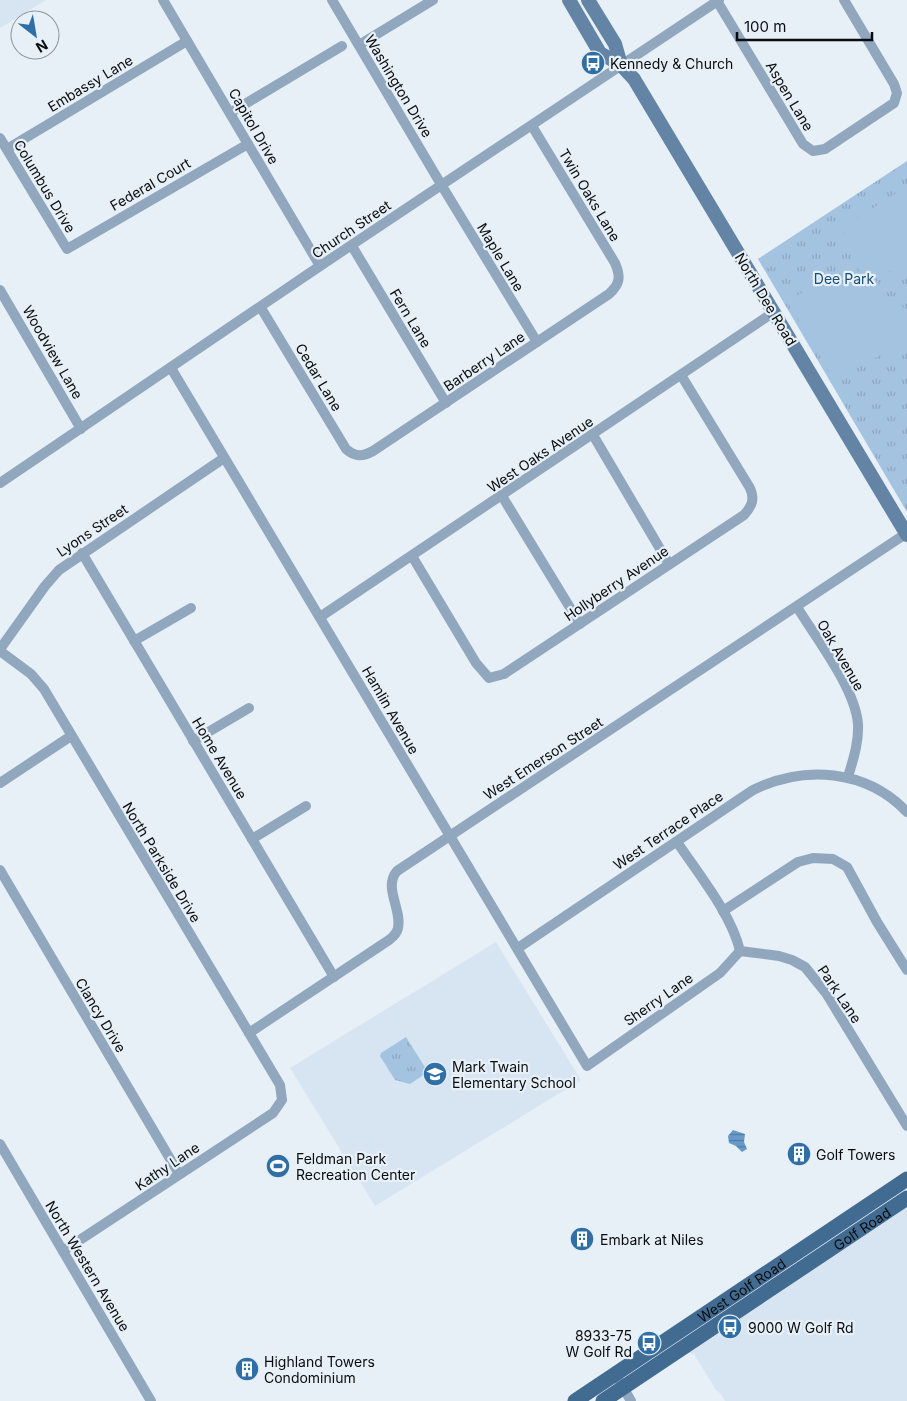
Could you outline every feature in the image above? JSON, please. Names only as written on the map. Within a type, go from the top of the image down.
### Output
[{"type":"main road","name":"West Golf Road","points":[[575,1401],[907,1179]]},
{"type":"main road","name":"Golf Road","points":[[816,1258],[907,1198]]},
{"type":"main road","name":"West Golf Road","points":[[603,1401],[816,1258]]},
{"type":"street","name":"Capitol Drive","points":[[163,0],[320,266]]},
{"type":"street","name":"Washington Drive","points":[[332,0],[442,186]]},
{"type":"street","points":[[359,46],[433,0]]},
{"type":"street","points":[[569,0],[600,53],[621,65]]},
{"type":"street","points":[[588,0],[615,44],[621,65]]},
{"type":"street","name":"Aspen Lane","points":[[718,1],[803,144],[812,151],[825,149],[894,103],[897,93],[894,84],[844,0]]},
{"type":"street","name":"Church Street","points":[[0,483],[261,308],[320,266],[718,1]]},
{"type":"street","name":"Embassy Lane","points":[[7,149],[187,41]]},
{"type":"street","points":[[230,113],[342,46]]},
{"type":"street","name":"North Dee Road","points":[[621,65],[634,79],[907,534]]},
{"type":"street","name":"Twin Oaks Lane","points":[[532,126],[615,263],[620,280]]},
{"type":"street","name":"Columbus Drive","points":[[0,138],[66,249]]},
{"type":"street","name":"Federal Court","points":[[66,249],[248,144]]},
{"type":"street","name":"Maple Lane","points":[[442,186],[537,342]]},
{"type":"street","name":"Fern Lane","points":[[352,246],[446,404]]},
{"type":"street","name":"Barberry Lane","points":[[358,456],[366,455],[373,451],[446,404],[609,294],[617,287],[620,280]]},
{"type":"street","name":"Woodview Lane","points":[[0,290],[81,428]]},
{"type":"street","name":"Cedar Lane","points":[[261,308],[346,449],[351,454],[358,456]]},
{"type":"street","name":"West Oaks Avenue","points":[[320,617],[774,312]]},
{"type":"street","name":"Hamlin Avenue","points":[[171,368],[587,1066]]},
{"type":"street","name":"Hollyberry Avenue","points":[[412,556],[476,663],[489,678],[504,674],[744,514],[752,502],[753,495],[750,488],[681,375]]},
{"type":"street","points":[[593,435],[669,564]]},
{"type":"street","name":"Lyons Street","points":[[0,650],[45,586],[59,570],[224,458]]},
{"type":"street","points":[[502,496],[580,624]]},
{"type":"street","name":"West Emerson Street","points":[[249,1033],[396,934],[398,921],[392,876],[404,866],[907,534]]},
{"type":"street","name":"Home Avenue","points":[[82,553],[334,977]]},
{"type":"street","name":"Oak Avenue","points":[[797,607],[842,680],[856,711],[858,724],[857,741],[848,777]]},
{"type":"street","points":[[134,641],[191,608]]},
{"type":"street","name":"North Parkside Drive","points":[[0,650],[31,674],[38,682],[280,1085],[282,1100]]},
{"type":"street","points":[[194,741],[249,708]]},
{"type":"street","points":[[0,783],[71,736]]},
{"type":"street","name":"West Terrace Place","points":[[518,948],[753,790],[769,782],[786,777],[804,775],[822,774],[848,777],[879,789],[907,812]]},
{"type":"street","points":[[252,839],[306,806]]},
{"type":"street","points":[[676,842],[733,927],[740,951]]},
{"type":"street","points":[[723,911],[798,862],[813,858],[834,859],[847,867],[907,970]]},
{"type":"street","name":"Clancy Drive","points":[[0,870],[179,1174]]},
{"type":"street","name":"Sherry Lane","points":[[587,1066],[720,973],[740,951]]},
{"type":"street","name":"Park Lane","points":[[740,951],[779,956],[805,967],[826,993],[907,1126]]},
{"type":"street","name":"Kathy Lane","points":[[63,1251],[273,1113],[282,1100]]},
{"type":"street","name":"North Western Avenue","points":[[0,1144],[151,1401]]},
{"type":"street","points":[[615,1374],[631,1401]]},
{"type":"shaded area","points":[[0,0],[46,0],[30,10],[10,10],[10,22],[0,28]]},
{"type":"shaded area","name":"Mark Twain Elementary School","points":[[496,942],[581,1080],[375,1206],[290,1068]]},
{"type":"shaded area","points":[[733,1130],[745,1134],[744,1142],[747,1149],[742,1152],[736,1146],[729,1143],[728,1136]]},
{"type":"shaded area","points":[[907,1204],[907,1401],[725,1401],[694,1354],[686,1352]]},
{"type":"green space","name":"Dee Park","points":[[907,161],[907,512],[758,259]]},
{"type":"green space","points":[[903,189],[907,189],[907,273],[881,270],[858,254],[840,229]]},
{"type":"green space","points":[[861,259],[886,295],[907,310],[907,340],[840,378],[831,375],[787,301],[809,289],[843,285],[872,289],[854,263]]},
{"type":"green space","points":[[406,1037],[428,1072],[410,1084],[395,1080],[380,1056],[381,1053]]},
{"type":"place","name":"Kennedy & Church","points":[[593,63]]},
{"type":"place","name":"Mark Twain Elementary School","points":[[435,1074]]},
{"type":"place","name":"Golf Towers","points":[[799,1154]]},
{"type":"place","name":"Feldman Park Recreation Center","points":[[278,1166]]},
{"type":"place","name":"Embark at Niles","points":[[582,1239]]},
{"type":"place","name":"9000 W Golf Rd","points":[[730,1327]]},
{"type":"place","name":"8933-75 W Golf Rd","points":[[649,1343]]},
{"type":"place","name":"Highland Towers Condominium","points":[[247,1369]]}]
